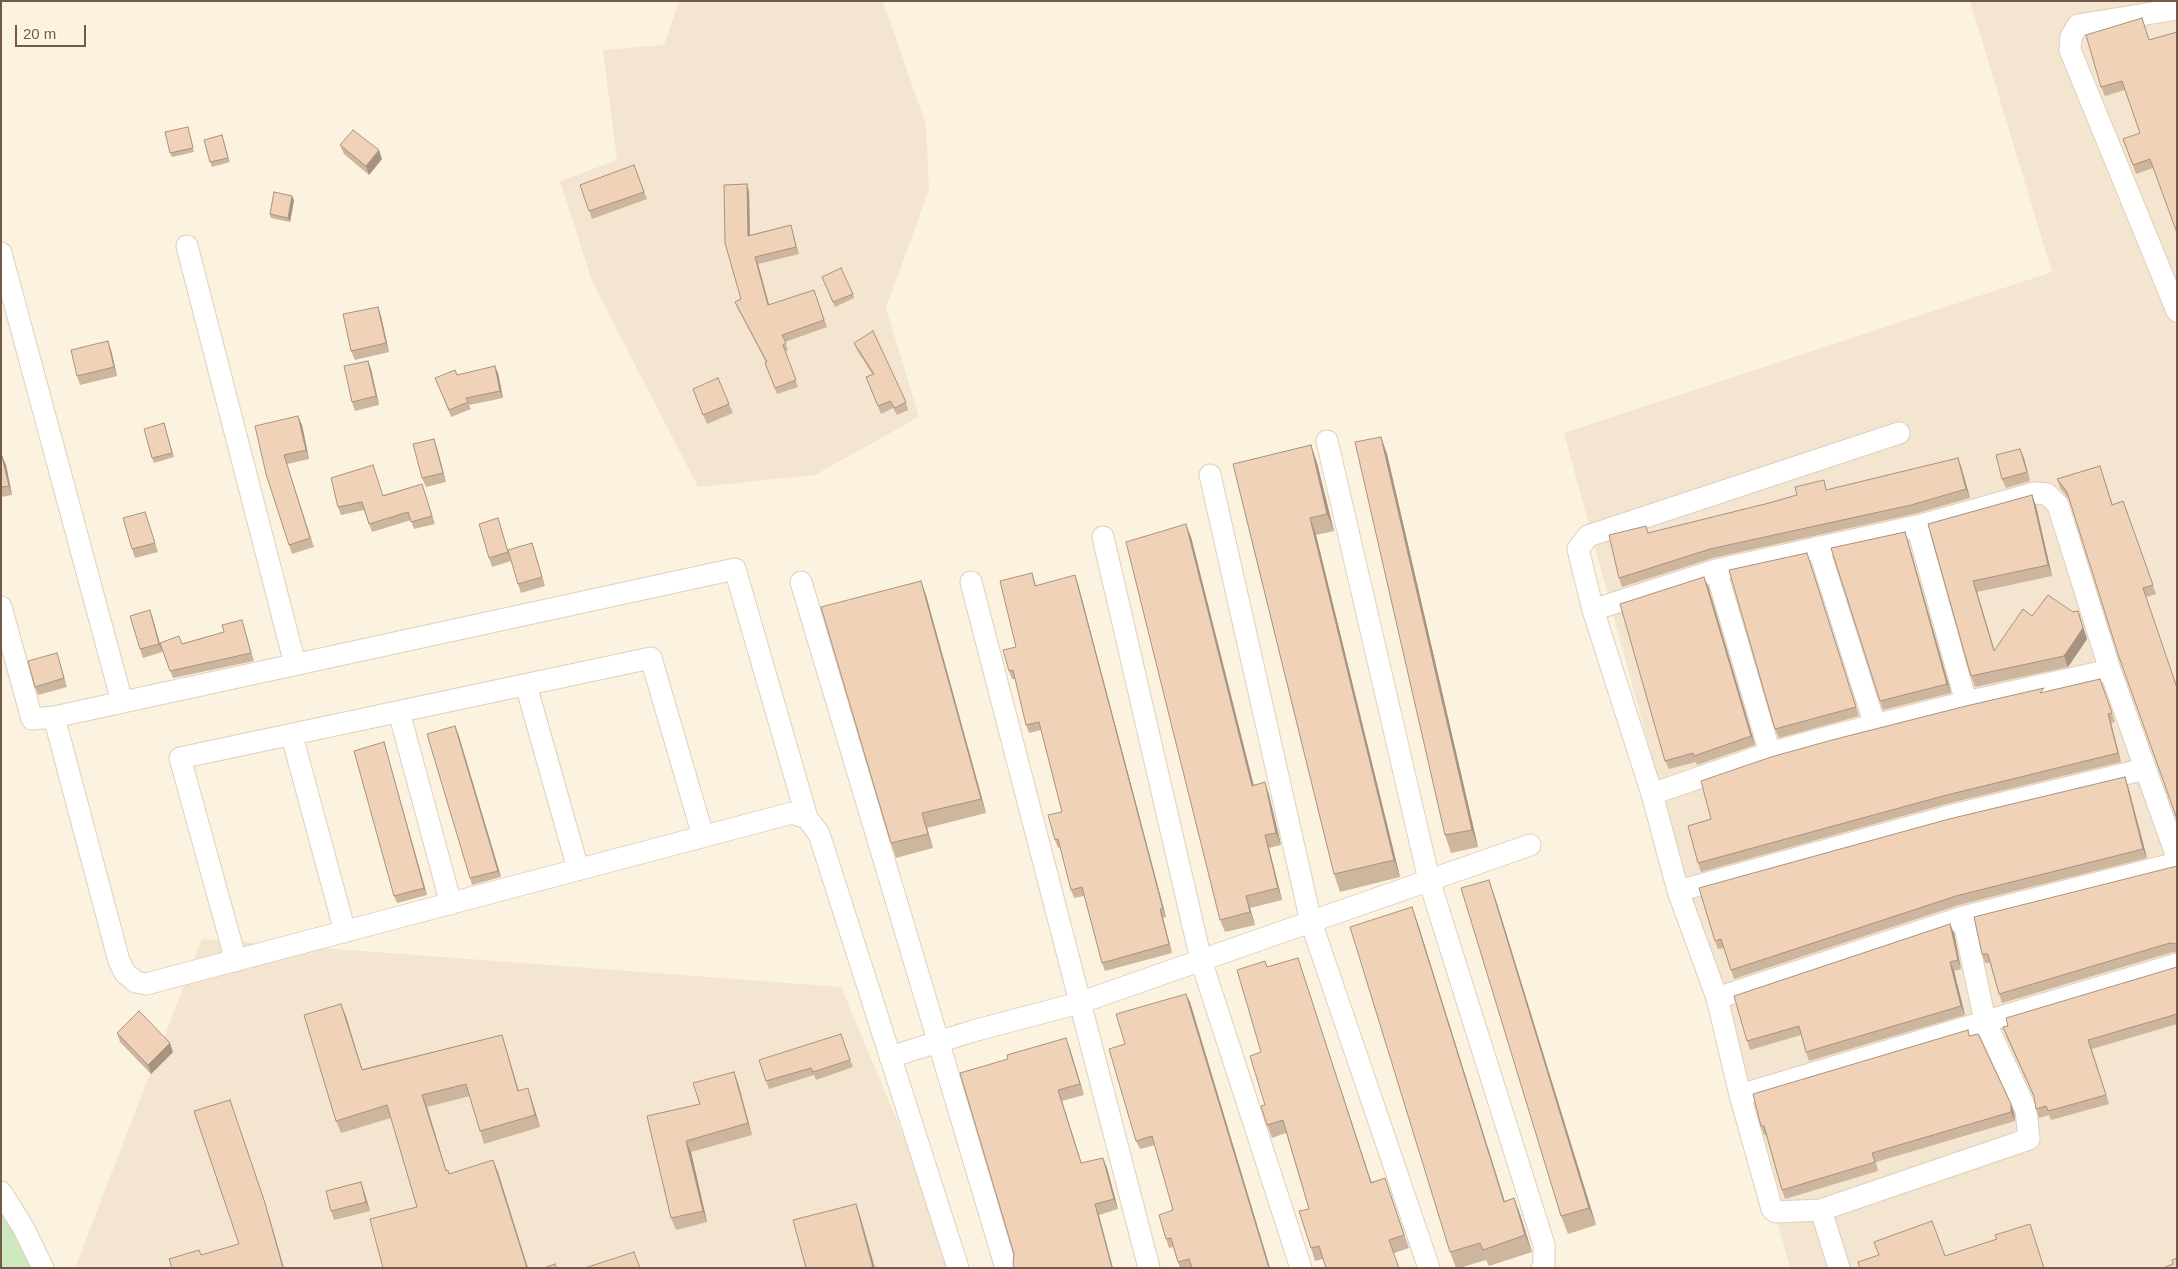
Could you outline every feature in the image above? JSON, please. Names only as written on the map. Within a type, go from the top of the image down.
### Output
[{"type":"street","points":[[2177,9],[2078,25],[2071,37],[2070,50],[2177,311]]},
{"type":"street","points":[[187,246],[296,664]]},
{"type":"street","points":[[1,253],[122,702]]},
{"type":"street","points":[[1899,433],[1588,536],[1578,549],[1593,610],[1652,794],[1678,891],[1717,998],[1740,1095],[1772,1209],[1782,1214],[1821,1210],[2029,1140],[2026,1110],[1985,1020],[1963,917]]},
{"type":"street","points":[[1327,441],[1429,880],[1544,1245],[1544,1266],[1542,1268]]},
{"type":"street","points":[[1210,475],[1311,922],[1429,1268]]},
{"type":"street","points":[[1593,610],[1716,570],[1917,526],[2034,493],[2047,494],[2058,505],[2110,670],[2177,857]]},
{"type":"street","points":[[1917,526],[1966,702]]},
{"type":"street","points":[[1102,537],[1201,960],[1301,1268]]},
{"type":"street","points":[[1818,547],[1875,725]]},
{"type":"street","points":[[1,607],[32,719],[54,717],[735,569],[807,818],[819,834],[958,1268]]},
{"type":"street","points":[[1716,570],[1770,753]]},
{"type":"street","points":[[801,582],[1006,1268]]},
{"type":"street","points":[[971,582],[1149,1268]]},
{"type":"street","points":[[236,961],[180,758],[292,736],[651,658],[703,836]]},
{"type":"street","points":[[1652,794],[1770,753],[1966,702],[2110,670]]},
{"type":"street","points":[[526,685],[578,870]]},
{"type":"street","points":[[399,712],[451,904]]},
{"type":"street","points":[[54,717],[119,961],[125,973],[136,982],[146,984],[792,813],[807,818]]},
{"type":"street","points":[[292,736],[346,932]]},
{"type":"street","points":[[1678,891],[1949,816],[2145,769]]},
{"type":"street","points":[[890,1057],[937,1042],[1079,1003],[1530,845]]},
{"type":"street","points":[[1717,998],[1963,917],[2177,863]]},
{"type":"street","points":[[1740,1095],[2177,964]]},
{"type":"street","points":[[1,1192],[23,1227],[43,1268]]},
{"type":"street","points":[[1821,1210],[1839,1268]]},
{"type":"shaded area","points":[[679,1],[883,1],[926,125],[929,190],[886,308],[919,417],[815,475],[698,487],[592,281],[560,181],[617,160],[603,50],[664,45]]},
{"type":"shaded area","points":[[1970,1],[2177,1],[2177,1268],[1790,1268],[1564,433],[2052,272]]},
{"type":"shaded area","points":[[202,939],[841,987],[959,1268],[75,1268]]},
{"type":"green space","points":[[1,1192],[45,1268],[1,1268]]},
{"type":"building","points":[[2142,18],[2149,40],[2177,32],[2177,233],[2150,159],[2133,165],[2123,139],[2140,133],[2122,81],[2101,87],[2086,35]]},
{"type":"building","points":[[188,127],[193,148],[170,153],[165,132]]},
{"type":"building","points":[[353,130],[379,150],[366,166],[340,145]]},
{"type":"building","points":[[222,135],[228,158],[210,162],[204,140]]},
{"type":"building","points":[[634,165],[644,192],[589,211],[580,185]]},
{"type":"building","points":[[747,184],[748,236],[791,225],[796,247],[755,257],[768,305],[814,290],[824,320],[782,335],[786,343],[783,345],[796,380],[775,388],[765,363],[767,362],[735,302],[741,299],[725,243],[724,185]]},
{"type":"building","points":[[274,192],[292,196],[288,218],[270,214]]},
{"type":"building","points":[[841,268],[853,294],[833,302],[822,277]]},
{"type":"building","points":[[378,307],[386,343],[351,351],[343,314]]},
{"type":"building","points":[[873,331],[906,402],[895,408],[890,401],[878,406],[866,377],[874,374],[854,343]]},
{"type":"building","points":[[108,341],[114,367],[77,376],[71,350]]},
{"type":"building","points":[[368,361],[376,396],[352,402],[344,366]]},
{"type":"building","points":[[495,366],[500,391],[466,398],[468,402],[449,410],[435,378],[455,370],[457,375]]},
{"type":"building","points":[[718,378],[729,404],[703,415],[693,389]]},
{"type":"building","points":[[298,416],[306,450],[284,455],[310,538],[289,545],[266,474],[255,426]]},
{"type":"building","points":[[164,423],[172,453],[152,458],[144,429]]},
{"type":"building","points":[[1381,437],[1472,830],[1445,835],[1355,442]]},
{"type":"building","points":[[434,439],[443,473],[422,478],[413,444]]},
{"type":"building","points":[[1311,445],[1327,514],[1310,518],[1394,860],[1334,874],[1233,464]]},
{"type":"building","points":[[2020,449],[2027,472],[2002,479],[1996,455]]},
{"type":"building","points":[[2,456],[9,486],[1,487]]},
{"type":"building","points":[[1958,458],[1966,489],[1911,505],[1710,549],[1619,578],[1609,535],[1646,526],[1648,533],[1769,503],[1797,495],[1795,487],[1824,480],[1826,490]]},
{"type":"building","points":[[373,465],[383,496],[422,484],[432,516],[411,522],[408,512],[369,524],[362,502],[338,507],[331,478]]},
{"type":"building","points":[[2100,466],[2112,505],[2123,501],[2153,585],[2143,588],[2177,688],[2177,819],[2119,657],[2067,492],[2057,479]]},
{"type":"building","points":[[2032,495],[2048,565],[1973,581],[1994,651],[2023,609],[2032,616],[2048,595],[2073,612],[2078,611],[2083,628],[2064,656],[1971,676],[1928,524]]},
{"type":"building","points":[[145,512],[155,543],[132,549],[123,518]]},
{"type":"building","points":[[498,518],[508,552],[489,558],[479,524]]},
{"type":"building","points":[[1186,524],[1252,786],[1265,782],[1276,833],[1265,835],[1278,888],[1246,896],[1250,912],[1220,920],[1126,542]]},
{"type":"building","points":[[1905,532],[1947,684],[1880,701],[1831,548]]},
{"type":"building","points":[[532,543],[542,577],[518,584],[508,550]]},
{"type":"building","points":[[1807,553],[1856,707],[1775,729],[1729,570]]},
{"type":"building","points":[[1032,573],[1035,586],[1075,575],[1163,909],[1160,909],[1169,944],[1102,963],[1082,887],[1071,890],[1058,839],[1055,840],[1048,815],[1062,812],[1039,722],[1026,725],[1013,670],[1009,671],[1003,650],[1016,647],[1000,581]]},
{"type":"building","points":[[1704,577],[1751,736],[1694,756],[1693,753],[1665,761],[1620,604]]},
{"type":"building","points":[[921,581],[981,799],[922,813],[928,834],[891,843],[821,607]]},
{"type":"building","points":[[150,610],[159,644],[140,649],[130,616]]},
{"type":"building","points":[[242,620],[251,653],[170,671],[160,643],[179,636],[182,644],[224,632],[222,625]]},
{"type":"building","points":[[57,653],[64,678],[35,687],[28,661]]},
{"type":"building","points":[[2100,679],[2112,713],[2108,714],[2118,753],[1943,796],[1698,863],[1688,826],[1711,819],[1701,781],[1771,757],[1832,740],[2044,688],[2040,693]]},
{"type":"building","points":[[455,726],[498,871],[470,878],[427,734]]},
{"type":"building","points":[[384,742],[424,888],[394,896],[354,751]]},
{"type":"building","points":[[2125,777],[2143,849],[1956,896],[1731,970],[1721,939],[1715,941],[1699,888],[1949,819]]},
{"type":"building","points":[[2177,866],[2177,944],[2170,943],[1999,994],[1988,954],[1982,954],[1974,917]]},
{"type":"building","points":[[1489,880],[1589,1208],[1561,1216],[1461,888]]},
{"type":"building","points":[[1412,907],[1504,1202],[1514,1198],[1525,1235],[1483,1250],[1480,1243],[1450,1252],[1350,927]]},
{"type":"building","points":[[1950,924],[1958,960],[1950,962],[1961,1006],[1806,1052],[1799,1026],[1747,1041],[1734,996]]},
{"type":"building","points":[[1298,958],[1371,1183],[1385,1178],[1404,1235],[1389,1240],[1399,1268],[1326,1268],[1319,1246],[1311,1248],[1299,1211],[1309,1209],[1283,1120],[1267,1125],[1261,1106],[1265,1105],[1250,1056],[1261,1052],[1237,970],[1265,961],[1267,967]]},
{"type":"building","points":[[2177,967],[2177,1014],[2088,1040],[2106,1095],[2048,1111],[2046,1106],[2036,1109],[2034,1096],[2003,1027],[2008,1026],[2006,1018]]},
{"type":"building","points":[[1186,994],[1269,1268],[1192,1268],[1189,1259],[1178,1262],[1171,1238],[1166,1239],[1159,1215],[1173,1210],[1152,1136],[1136,1141],[1109,1049],[1125,1044],[1116,1014]]},
{"type":"building","points":[[341,1004],[362,1070],[502,1035],[518,1091],[528,1088],[535,1115],[480,1131],[466,1084],[422,1095],[446,1171],[448,1170],[449,1174],[493,1160],[527,1268],[383,1268],[370,1219],[417,1207],[387,1105],[336,1121],[304,1015]]},
{"type":"building","points":[[139,1011],[170,1043],[148,1065],[117,1033]]},
{"type":"building","points":[[1968,1030],[1969,1036],[1978,1034],[2011,1104],[2011,1112],[1872,1153],[1875,1162],[1782,1190],[1764,1126],[1761,1126],[1753,1094]]},
{"type":"building","points":[[841,1034],[850,1060],[813,1072],[811,1068],[766,1081],[759,1060]]},
{"type":"building","points":[[1066,1038],[1080,1084],[1058,1090],[1081,1163],[1103,1158],[1114,1199],[1095,1204],[1112,1268],[1014,1268],[1014,1254],[960,1073],[1008,1059],[1007,1055]]},
{"type":"building","points":[[734,1072],[748,1123],[686,1141],[703,1211],[671,1218],[647,1116],[700,1104],[693,1083]]},
{"type":"building","points":[[230,1100],[265,1203],[283,1268],[172,1268],[169,1259],[199,1250],[201,1255],[239,1244],[194,1111]]},
{"type":"building","points":[[361,1182],[366,1202],[331,1211],[326,1191]]},
{"type":"building","points":[[856,1204],[873,1268],[806,1268],[793,1220]]},
{"type":"building","points":[[1932,1221],[1945,1256],[1997,1239],[1995,1235],[2030,1224],[2044,1268],[1860,1268],[1858,1262],[1879,1255],[1874,1242]]},
{"type":"building","points":[[634,1252],[640,1268],[585,1268]]},
{"type":"building","points":[[2177,1258],[2177,1268],[2163,1268],[2173,1264],[2172,1260]]},
{"type":"building","points":[[555,1264],[556,1268],[544,1268]]}]
